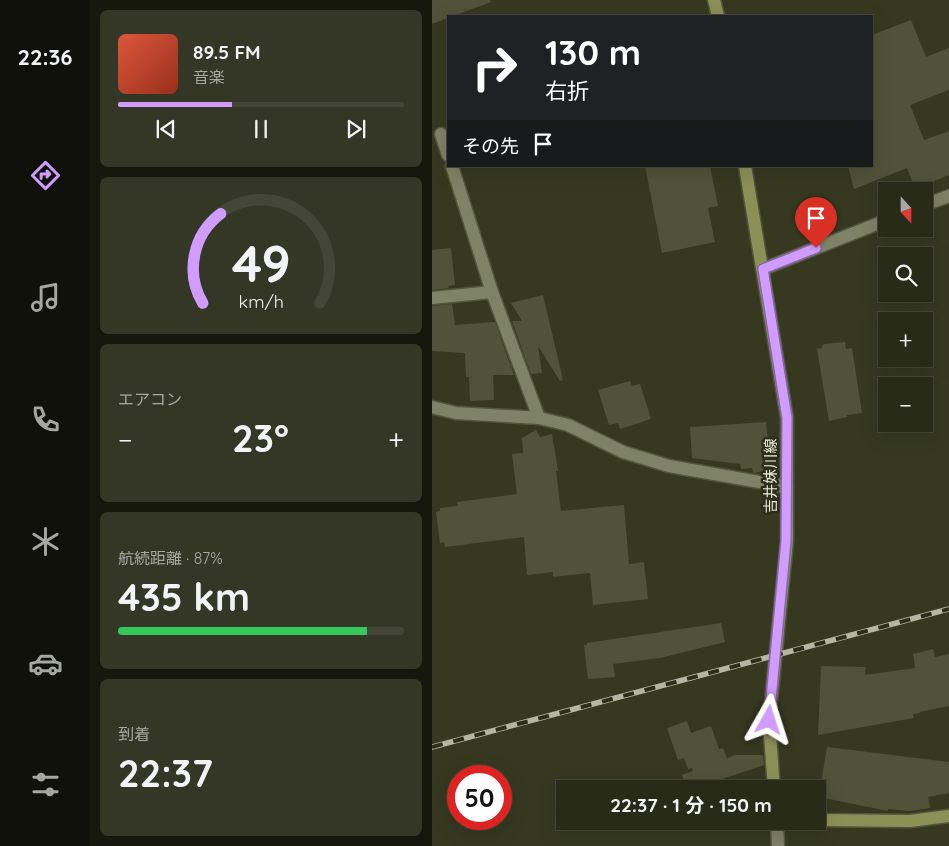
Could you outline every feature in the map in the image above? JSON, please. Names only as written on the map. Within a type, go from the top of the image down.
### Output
[{"type":"main road","points":[[714,0],[718,15]]},
{"type":"main road","name":"吉井妹川線","points":[[745,167],[787,418],[786,541],[769,720],[773,780]]},
{"type":"main road","points":[[826,820],[910,821],[948,816]]},
{"type":"street","points":[[442,134],[447,152]]},
{"type":"street","points":[[452,167],[492,292],[539,418]]},
{"type":"street","points":[[933,202],[948,196]]},
{"type":"street","points":[[763,269],[878,224]]},
{"type":"street","points":[[432,298],[492,292]]},
{"type":"street","points":[[432,407],[456,413],[539,418],[568,425],[623,452],[669,466],[787,487]]},
{"type":"building","points":[[432,0],[490,0],[491,2],[456,15],[447,15],[447,18],[432,24]]},
{"type":"building","points":[[911,20],[926,57],[949,48],[949,90],[910,105],[924,140],[949,131],[949,175],[932,182],[912,182],[907,168],[854,189],[848,167],[873,167],[873,35]]},
{"type":"building","points":[[645,167],[710,167],[718,206],[708,208],[715,242],[662,253]]},
{"type":"building","points":[[451,248],[455,285],[448,286],[449,288],[432,290],[432,250]]},
{"type":"building","points":[[543,295],[563,380],[560,381],[538,346],[542,373],[531,374],[512,321],[522,321],[511,303]]},
{"type":"building","points":[[452,304],[455,325],[495,322],[514,375],[493,375],[494,400],[470,401],[465,353],[432,351],[432,306]]},
{"type":"building","points":[[845,342],[846,349],[852,348],[862,413],[847,415],[847,417],[829,421],[817,349],[822,348],[824,344]]},
{"type":"building","points":[[630,381],[632,386],[640,384],[651,419],[620,429],[618,423],[609,425],[598,390]]},
{"type":"building","points":[[766,422],[771,470],[753,473],[752,468],[741,469],[740,464],[692,458],[690,427]]},
{"type":"building","points":[[536,430],[540,437],[552,434],[558,471],[556,471],[561,511],[624,505],[629,564],[644,562],[648,599],[593,605],[590,573],[553,577],[553,572],[527,575],[524,537],[445,547],[444,542],[440,543],[436,512],[440,511],[440,508],[458,506],[457,502],[517,494],[512,454],[523,453],[522,438]]},
{"type":"building","points":[[721,623],[725,642],[660,658],[613,664],[615,677],[588,679],[584,645],[587,645],[587,643]]},
{"type":"building","points":[[933,649],[935,657],[949,654],[949,706],[913,714],[914,718],[818,735],[821,666],[866,667],[865,675],[915,668],[913,654]]},
{"type":"building","points":[[687,721],[691,733],[711,726],[719,749],[723,748],[727,758],[735,755],[763,755],[764,765],[720,780],[684,780],[682,775],[693,771],[692,768],[688,769],[684,758],[678,760],[667,728]]},
{"type":"building","points":[[827,747],[949,762],[949,793],[928,797],[930,808],[910,811],[888,809],[888,811],[826,798],[826,780],[822,780]]},
{"type":"railway","points":[[432,747],[949,609]]},
{"type":"route","points":[[769,720],[786,541],[787,418],[763,269],[816,248]]}]
